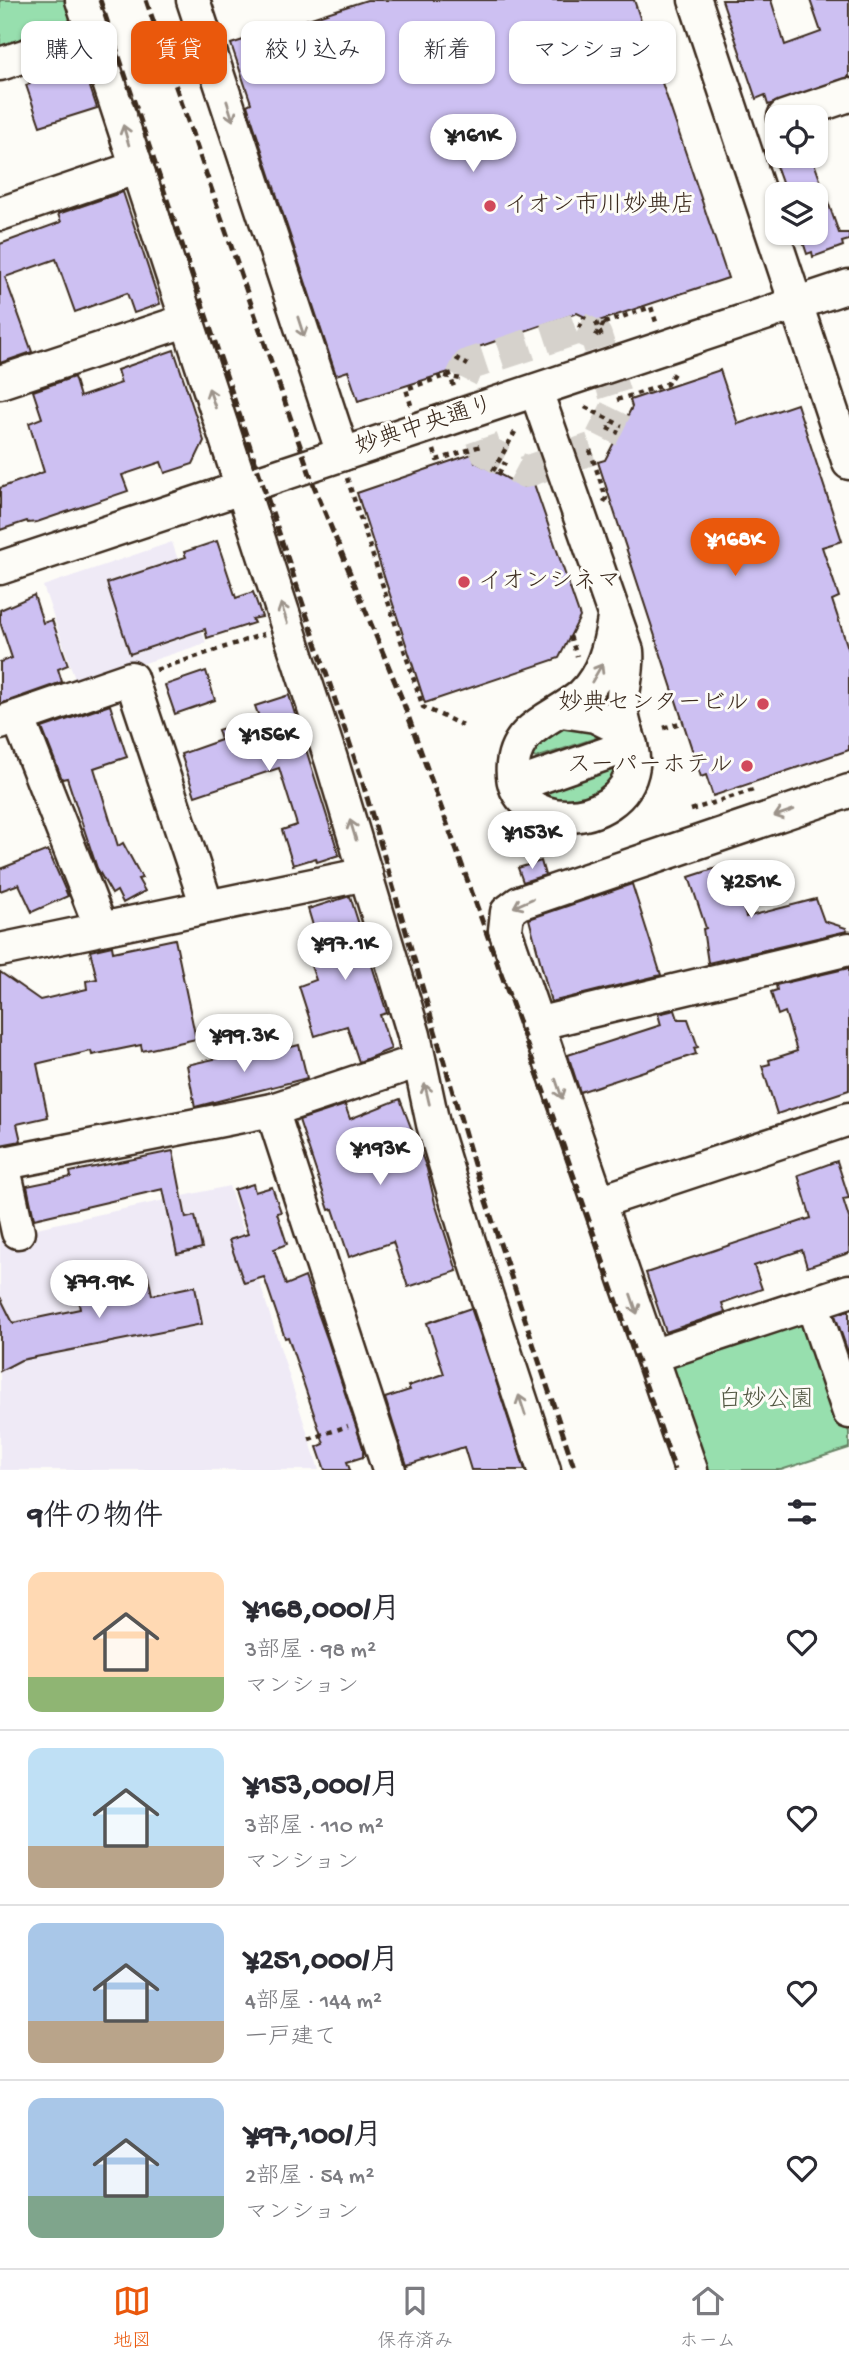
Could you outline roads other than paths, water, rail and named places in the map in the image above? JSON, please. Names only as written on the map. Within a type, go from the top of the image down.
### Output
[{"type":"street","points":[[82,0],[88,21]]},
{"type":"street","points":[[695,0],[849,463]]},
{"type":"street","points":[[197,1],[345,465]]},
{"type":"street","points":[[0,64],[21,57]]},
{"type":"street","points":[[108,84],[242,487],[366,874],[419,1060],[433,1124],[544,1470]]},
{"type":"street","points":[[819,105],[849,95]]},
{"type":"street","points":[[740,132],[765,124]]},
{"type":"street","points":[[0,214],[135,168]]},
{"type":"street","name":"妙典中央通り","points":[[0,568],[242,487],[345,465],[536,391],[849,286]]},
{"type":"street","points":[[0,382],[186,321]]},
{"type":"street","points":[[536,391],[627,651],[629,668],[622,711],[633,767],[617,796],[585,816],[563,818],[545,813],[528,803],[517,785],[513,764],[523,739],[545,719],[562,711],[584,693],[598,673],[610,646],[614,618]]},
{"type":"street","points":[[101,928],[9,720],[131,678],[207,906]]},
{"type":"street","points":[[562,711],[595,716],[629,739]]},
{"type":"street","points":[[517,785],[629,739]]},
{"type":"street","points":[[691,1470],[505,930],[507,912],[519,904],[849,791]]},
{"type":"street","points":[[0,950],[366,874]]},
{"type":"street","points":[[536,1024],[849,950]]},
{"type":"street","points":[[18,1232],[1,1164],[272,1110],[419,1060]]},
{"type":"street","points":[[272,1110],[389,1470]]},
{"type":"street","points":[[599,1202],[849,1119]]},
{"type":"street","points":[[652,1356],[849,1291]]},
{"type":"street","points":[[812,1303],[849,1412]]},
{"type":"tunnel","points":[[579,328],[596,336],[618,405],[597,447],[525,472],[486,451],[461,379],[468,365],[579,328]]},
{"type":"railway","points":[[100,0],[361,777],[475,1168],[575,1470]]},
{"type":"railway","points":[[146,0],[314,486],[402,699],[562,1142],[675,1470]]},
{"type":"place","name":"イオン市川妙典店","points":[[490,206]]},
{"type":"place","name":"イオンシネマ","points":[[464,582]]},
{"type":"place","name":"妙典センタービル","points":[[763,704]]},
{"type":"place","name":"スーパーホテル","points":[[747,766]]},
{"type":"park label","name":"白妙公園","points":[[766,1401]]}]
